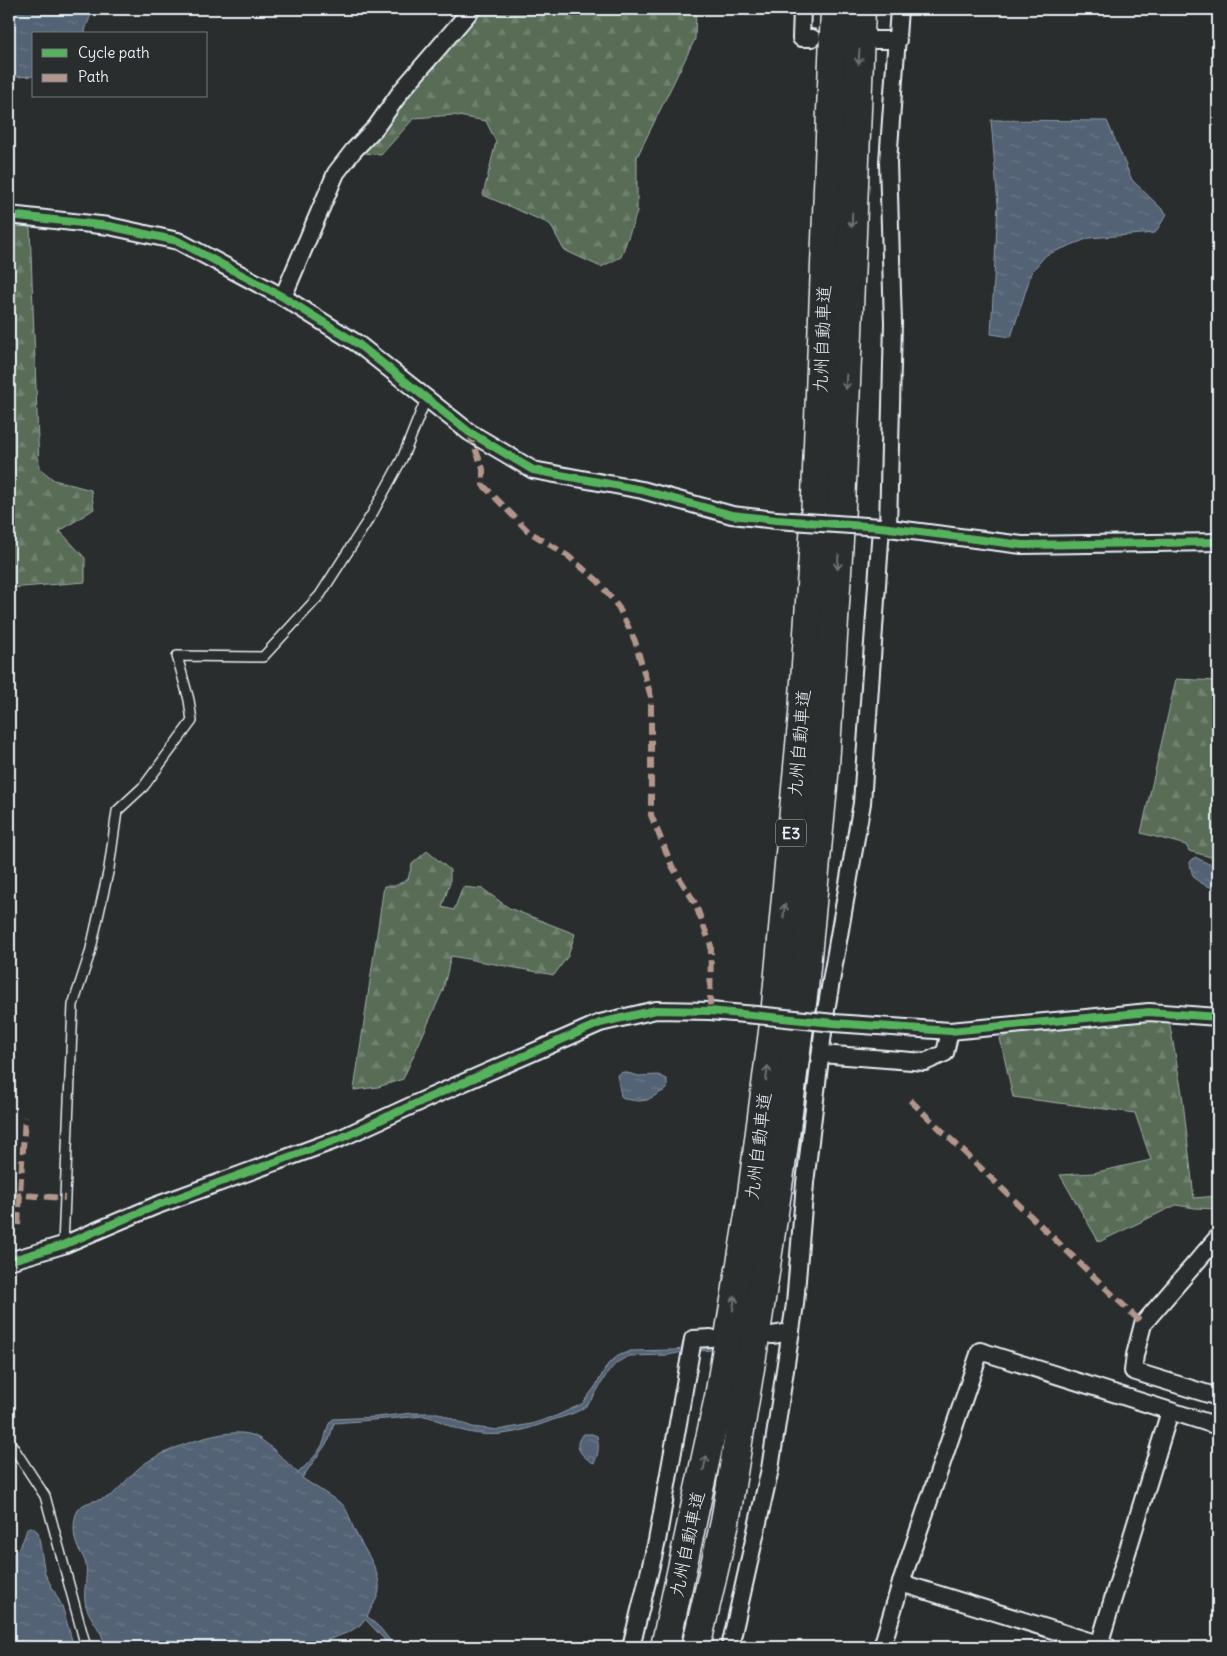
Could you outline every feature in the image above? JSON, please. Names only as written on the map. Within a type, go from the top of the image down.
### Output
[{"type":"highway","name":"九州自動車道","points":[[664,1647],[719,1397],[750,1209],[774,1016],[802,713],[814,542],[835,9]]},
{"type":"highway","name":"九州自動車道","points":[[696,1647],[725,1522],[783,1152],[804,988],[825,764],[842,507],[861,9]]},
{"type":"street","points":[[283,297],[336,173],[376,126],[402,90],[472,9]]},
{"type":"street","points":[[802,9],[801,38],[812,38]]},
{"type":"street","points":[[730,1647],[770,1469],[795,1304],[805,1183],[834,957],[862,802],[884,528],[893,323],[888,229],[888,162],[899,9]]},
{"type":"street","points":[[875,40],[898,40]]},
{"type":"street","points":[[9,215],[110,226],[178,241],[283,297],[358,344],[469,432],[533,470],[642,490],[732,515],[776,520],[884,528],[1022,545],[1218,542]]},
{"type":"street","points":[[9,1261],[63,1245],[154,1206],[341,1138],[600,1023],[656,1010],[710,1011],[834,1023],[950,1031],[1149,1012],[1218,1017]]},
{"type":"street","points":[[821,1054],[924,1062],[945,1053],[950,1031]]},
{"type":"street","points":[[1218,1237],[1143,1324],[1135,1355],[1134,1371],[1218,1397]]},
{"type":"street","points":[[772,1335],[791,1332]]},
{"type":"street","points":[[631,1647],[657,1541],[693,1339],[711,1338]]},
{"type":"street","points":[[882,1647],[901,1583],[980,1351],[1218,1426]]},
{"type":"street","points":[[901,1583],[1103,1646],[1170,1411]]},
{"type":"lane","points":[[63,1245],[73,1005],[90,953],[109,868],[117,811],[144,786],[192,721],[177,656],[263,657],[320,595],[372,514],[402,459],[426,399]]},
{"type":"lane","points":[[9,1441],[46,1496],[86,1647]]},
{"type":"green space","points":[[480,9],[696,9],[695,39],[637,157],[637,212],[621,257],[601,267],[564,250],[550,224],[483,195],[496,142],[486,121],[453,115],[414,118],[381,155],[365,153],[379,131]]},
{"type":"green space","points":[[9,225],[30,227],[39,468],[54,480],[91,490],[94,509],[60,531],[85,558],[85,582],[9,588]]},
{"type":"green space","points":[[1176,679],[1218,681],[1218,859],[1189,851],[1186,845],[1141,833]]},
{"type":"green space","points":[[427,851],[450,870],[450,883],[442,907],[454,910],[463,887],[483,889],[509,908],[575,934],[568,956],[554,975],[451,956],[443,990],[403,1079],[378,1087],[354,1090],[384,886],[395,886],[408,879],[412,864]]},
{"type":"green space","points":[[1141,1019],[1169,1020],[1182,1093],[1194,1198],[1218,1196],[1218,1209],[1176,1205],[1099,1242],[1060,1175],[1093,1173],[1151,1160],[1135,1113],[1013,1097],[1000,1038],[1036,1026]]},
{"type":"water","points":[[9,9],[91,9],[85,32],[32,32],[32,76],[14,77],[9,80]]},
{"type":"water","points":[[991,120],[1107,121],[1132,180],[1167,214],[1155,233],[1089,238],[1046,255],[1032,271],[1011,337],[991,334],[998,205]]},
{"type":"water","points":[[1195,857],[1209,864],[1218,864],[1218,890],[1198,881],[1192,874],[1190,862]]},
{"type":"water","points":[[623,1072],[639,1076],[658,1075],[667,1079],[667,1089],[647,1100],[624,1099],[621,1096],[617,1075]]},
{"type":"water","points":[[712,1347],[711,1350],[668,1355],[630,1356],[615,1364],[588,1404],[580,1410],[519,1431],[497,1434],[473,1433],[424,1416],[334,1423],[329,1440],[302,1478],[342,1504],[346,1510],[357,1536],[374,1567],[379,1583],[378,1594],[367,1616],[381,1629],[395,1647],[389,1647],[365,1619],[360,1625],[349,1632],[309,1647],[105,1647],[104,1640],[88,1612],[85,1601],[86,1565],[78,1548],[74,1533],[74,1522],[78,1511],[81,1506],[109,1497],[144,1464],[182,1445],[214,1436],[244,1433],[255,1436],[266,1443],[298,1473],[319,1450],[324,1441],[328,1426],[333,1419],[438,1413],[472,1427],[498,1430],[531,1424],[556,1416],[582,1404],[595,1387],[608,1364],[618,1356],[630,1351],[674,1350]]},
{"type":"water","points":[[584,1434],[597,1436],[598,1450],[594,1463],[582,1455],[578,1447],[578,1442]]},
{"type":"water","points":[[32,1527],[38,1532],[45,1574],[62,1606],[74,1647],[9,1647],[9,1557],[16,1552],[21,1544],[27,1528]]},
{"type":"marked path","points":[[469,432],[483,469],[483,485],[528,531],[568,556],[598,581],[619,608],[635,641],[651,697],[651,815],[672,866],[695,903],[711,946],[710,1011]]},
{"type":"marked path","points":[[910,1100],[1143,1324]]},
{"type":"marked path","points":[[18,1225],[25,1117]]},
{"type":"marked path","points":[[9,1194],[65,1198]]},
{"type":"cycle path","points":[[9,215],[109,226],[178,241],[283,297],[358,344],[469,432],[533,470],[642,490],[732,515],[776,520],[881,527],[1022,545],[1218,542]]},
{"type":"cycle path","points":[[9,1261],[63,1245],[155,1206],[341,1138],[600,1023],[656,1010],[710,1011],[834,1023],[950,1031],[1149,1012],[1218,1017]]}]
